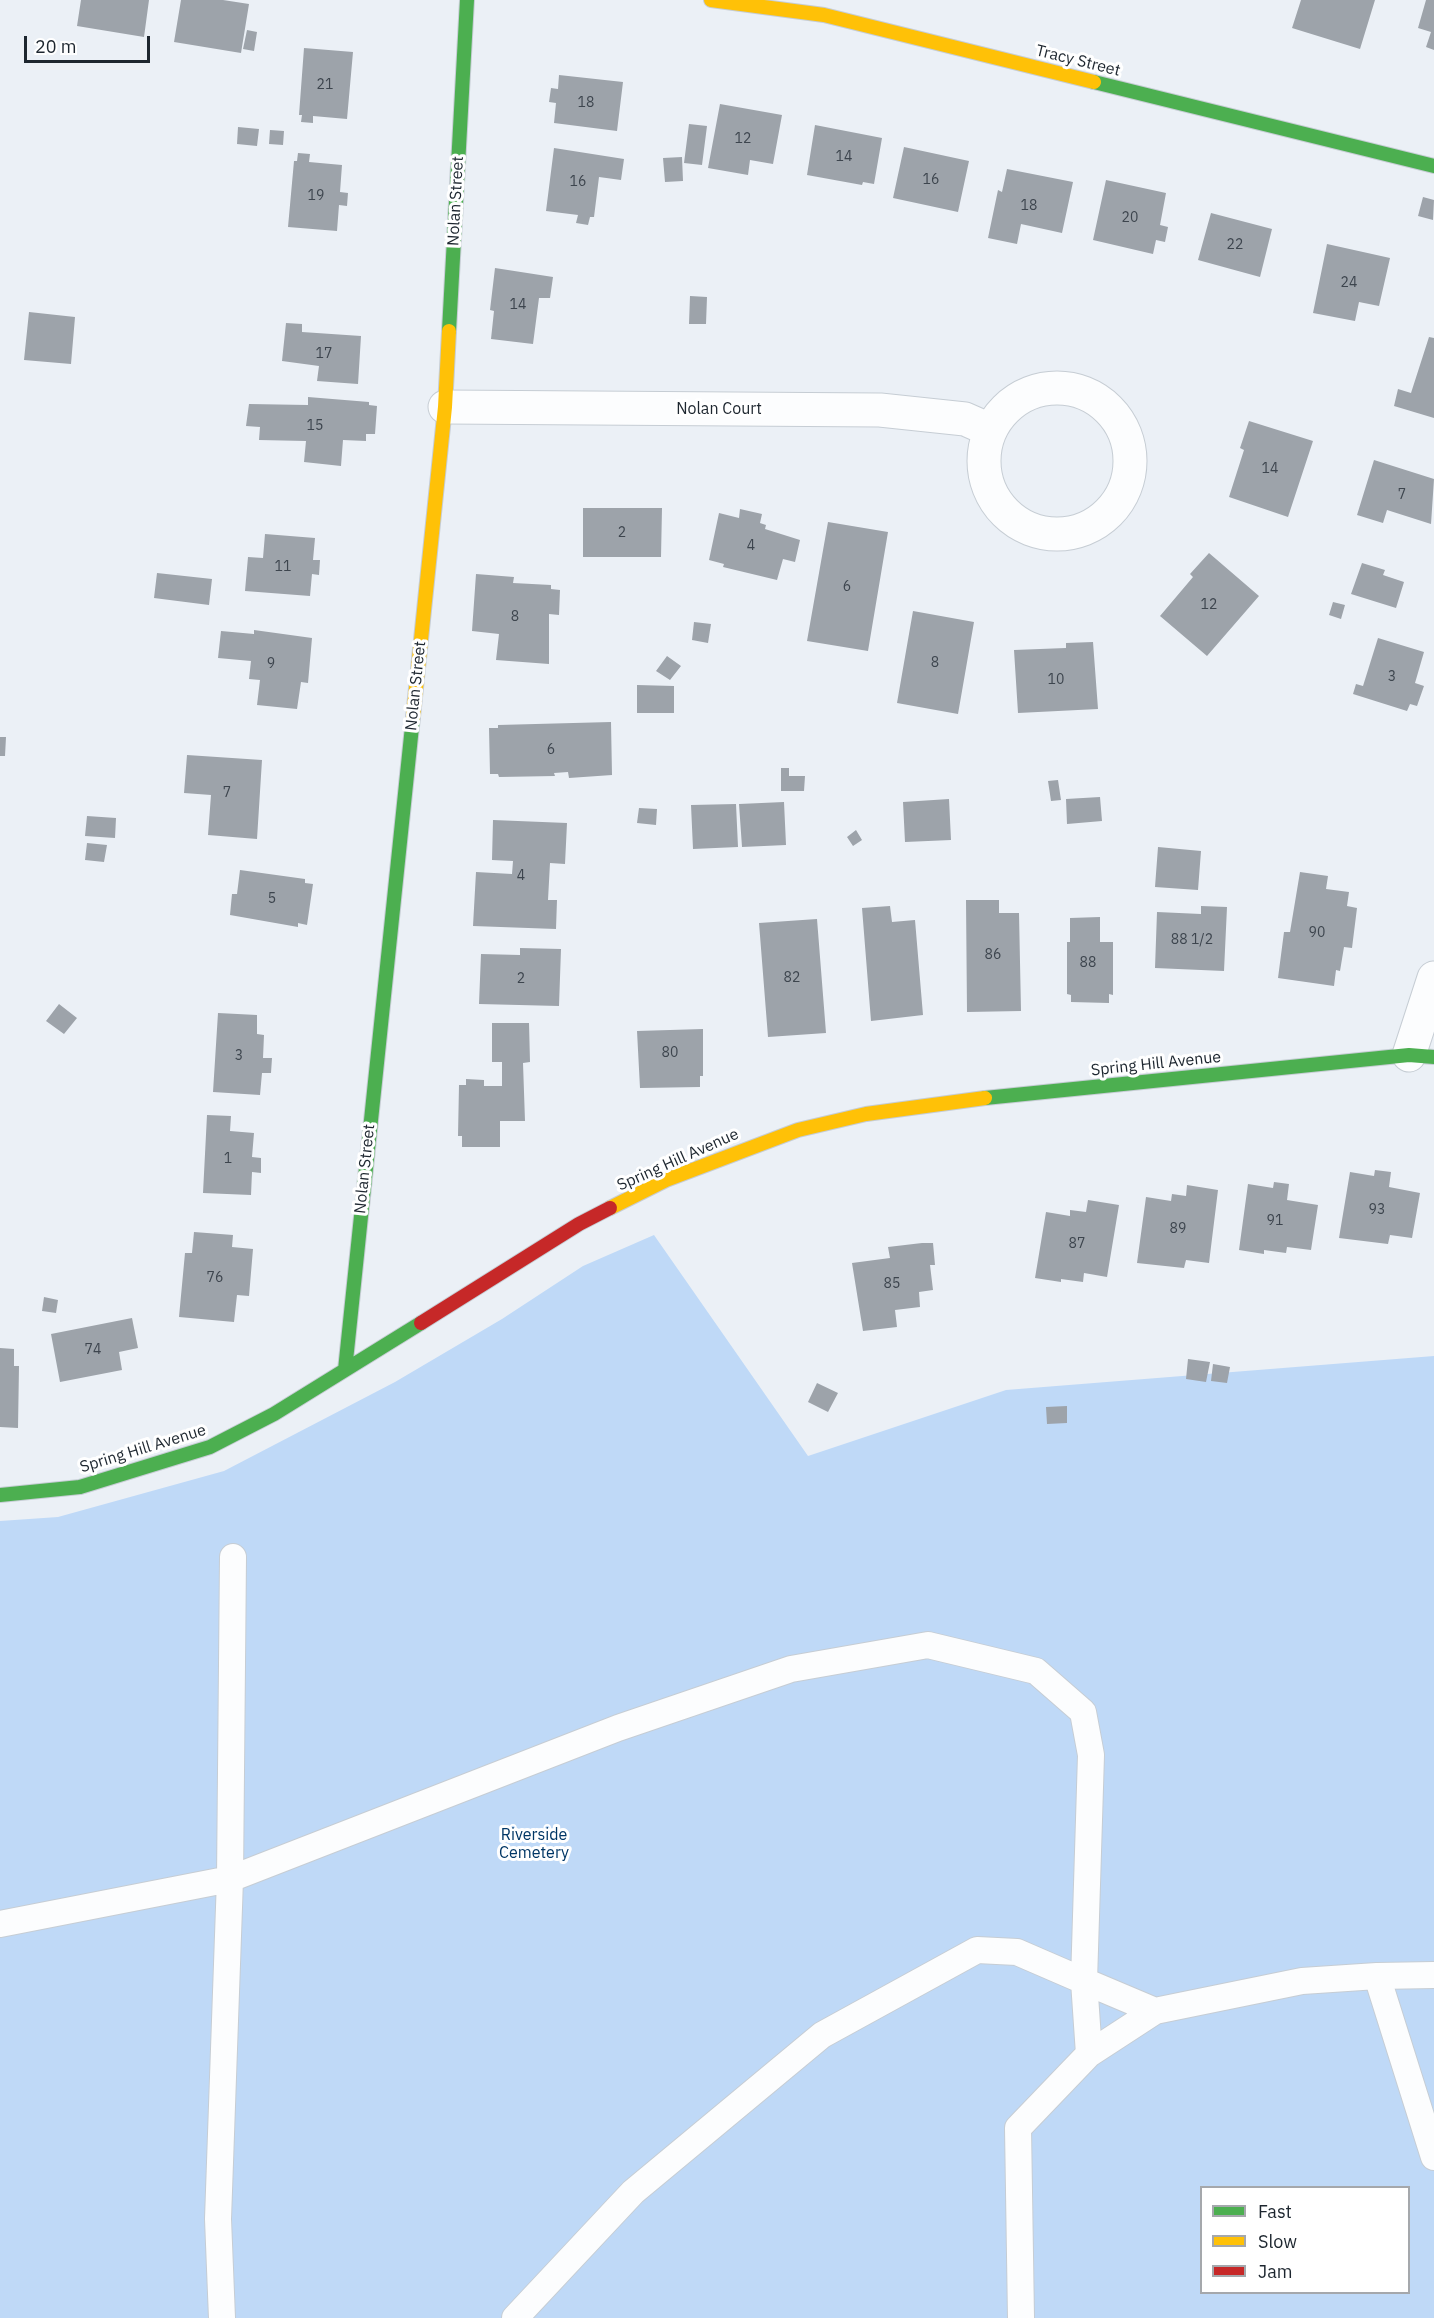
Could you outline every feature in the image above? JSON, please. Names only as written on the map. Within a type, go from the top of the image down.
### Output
[{"type":"street","name":"Nolan Street","points":[[345,1370],[445,407],[467,0]]},
{"type":"street","name":"Tracy Street","points":[[711,0],[826,7],[1434,166]]},
{"type":"street","points":[[1051,387],[1076,389],[1100,400],[1117,416],[1128,439],[1131,464],[1121,498],[1104,518],[1082,531],[1057,535],[1031,530],[1013,520],[996,501],[985,477],[984,452],[990,430],[1005,408],[1026,393],[1051,387]]},
{"type":"street","name":"Nolan Court","points":[[445,407],[880,410],[965,419],[990,430]]},
{"type":"street","points":[[1422,1056],[1434,978]]},
{"type":"street","name":"Spring Hill Avenue","points":[[0,1495],[80,1486],[210,1447],[273,1414],[579,1224],[666,1180],[798,1130],[866,1114],[958,1101],[1422,1056]]},
{"type":"lane","points":[[222,2318],[218,2219],[230,1879],[233,1557]]},
{"type":"lane","points":[[0,1924],[230,1879],[618,1728],[780,1672],[928,1645],[1036,1671],[1083,1712],[1091,1755],[1084,1981],[1089,2054]]},
{"type":"lane","points":[[515,2318],[633,2192],[822,2035],[977,1950],[1017,1952],[1155,2011]]},
{"type":"lane","points":[[1021,2318],[1018,2128],[1089,2054],[1155,2011],[1302,1981],[1434,1975]]},
{"type":"lane","points":[[1377,1976],[1434,2157]]},
{"type":"green space","name":"Riverside Cemetery","points":[[654,1235],[808,1456],[1006,1390],[1434,1356],[1434,2318],[0,2318],[0,1521],[58,1517],[224,1471],[395,1382],[502,1319],[583,1266]]},
{"type":"building","points":[[81,0],[149,0],[144,37],[77,26]]},
{"type":"building","points":[[181,0],[223,0],[249,4],[241,53],[174,42]]},
{"type":"building","points":[[1301,0],[1375,0],[1360,49],[1292,28]]},
{"type":"building","points":[[1426,0],[1434,0],[1434,50],[1426,47],[1431,32],[1418,28]]},
{"type":"building","points":[[247,30],[257,32],[254,51],[243,49]]},
{"type":"building","points":[[304,48],[353,52],[347,119],[313,116],[313,123],[301,122],[302,115],[299,115]]},
{"type":"building","points":[[559,75],[623,82],[617,131],[554,123],[556,103],[549,102],[551,88],[558,89]]},
{"type":"building","points":[[720,104],[782,115],[773,164],[750,160],[748,175],[708,168]]},
{"type":"building","points":[[689,124],[707,126],[702,165],[684,163]]},
{"type":"building","points":[[815,125],[882,138],[874,184],[863,182],[862,185],[807,175]]},
{"type":"building","points":[[238,127],[259,129],[257,146],[237,144]]},
{"type":"building","points":[[270,130],[284,131],[283,145],[269,144]]},
{"type":"building","points":[[904,147],[969,161],[958,212],[893,198]]},
{"type":"building","points":[[554,148],[624,159],[621,180],[599,177],[594,217],[590,217],[588,225],[576,223],[578,215],[546,211]]},
{"type":"building","points":[[298,153],[310,154],[309,162],[342,165],[340,192],[348,193],[347,206],[339,205],[337,231],[288,227],[294,161],[297,161]]},
{"type":"building","points":[[682,157],[683,181],[665,182],[663,158]]},
{"type":"building","points":[[1007,169],[1073,182],[1062,233],[1021,224],[1017,244],[988,238],[998,190],[1002,192]]},
{"type":"building","points":[[1106,180],[1166,193],[1160,225],[1168,227],[1165,242],[1156,240],[1153,254],[1093,240]]},
{"type":"building","points":[[1423,197],[1434,200],[1433,220],[1418,216]]},
{"type":"building","points":[[1211,213],[1272,229],[1260,277],[1198,260]]},
{"type":"building","points":[[1327,244],[1390,258],[1379,306],[1359,302],[1355,321],[1313,313]]},
{"type":"building","points":[[495,268],[553,277],[550,298],[539,298],[533,344],[491,339],[494,311],[490,310]]},
{"type":"building","points":[[690,296],[707,297],[706,324],[689,324]]},
{"type":"building","points":[[29,312],[75,317],[71,364],[24,360]]},
{"type":"building","points":[[286,323],[302,324],[302,332],[361,336],[358,384],[317,381],[319,366],[282,361]]},
{"type":"building","points":[[1429,337],[1434,338],[1434,418],[1394,406],[1398,389],[1411,393]]},
{"type":"building","points":[[308,397],[369,402],[369,405],[377,406],[375,434],[366,434],[366,441],[343,440],[341,466],[304,462],[306,441],[259,440],[260,427],[246,426],[249,404],[308,405]]},
{"type":"building","points":[[1249,421],[1313,441],[1288,517],[1229,497],[1244,450],[1240,448]]},
{"type":"building","points":[[1374,460],[1434,479],[1431,524],[1387,510],[1383,523],[1357,515]]},
{"type":"building","points":[[583,508],[662,508],[661,557],[583,557]]},
{"type":"building","points":[[740,509],[762,514],[760,523],[766,525],[765,529],[800,540],[795,562],[783,559],[777,580],[723,567],[724,564],[709,560],[719,513],[739,518]]},
{"type":"building","points":[[828,522],[888,532],[868,651],[807,641]]},
{"type":"building","points":[[265,534],[315,538],[313,560],[320,560],[319,575],[312,574],[310,596],[245,591],[248,557],[263,558]]},
{"type":"building","points":[[1209,553],[1259,596],[1207,656],[1160,616],[1193,577],[1190,574]]},
{"type":"building","points":[[1362,563],[1385,570],[1383,575],[1404,582],[1396,608],[1351,594]]},
{"type":"building","points":[[157,573],[212,579],[209,605],[154,598]]},
{"type":"building","points":[[476,574],[514,577],[513,583],[551,585],[551,589],[560,590],[559,615],[549,614],[549,664],[496,660],[499,634],[472,631]]},
{"type":"building","points":[[1333,602],[1345,605],[1341,619],[1329,615]]},
{"type":"building","points":[[913,611],[974,622],[958,714],[897,703]]},
{"type":"building","points":[[694,622],[711,624],[708,643],[692,640]]},
{"type":"building","points":[[254,630],[312,638],[308,683],[301,682],[297,709],[257,705],[260,680],[249,679],[251,661],[218,658],[221,631],[254,634]]},
{"type":"building","points":[[1378,638],[1424,652],[1415,683],[1424,686],[1417,706],[1410,704],[1407,711],[1353,694],[1356,684],[1363,686]]},
{"type":"building","points":[[1093,642],[1098,709],[1018,713],[1014,650],[1066,648],[1066,643]]},
{"type":"building","points":[[667,656],[681,666],[670,680],[656,671]]},
{"type":"building","points":[[637,685],[674,686],[674,713],[637,713]]},
{"type":"building","points":[[611,722],[612,775],[569,778],[568,772],[554,773],[555,776],[499,777],[498,774],[490,774],[489,728],[498,728],[498,725]]},
{"type":"building","points":[[0,737],[6,737],[5,756],[0,756]]},
{"type":"building","points":[[187,755],[262,760],[257,839],[208,835],[211,795],[184,793]]},
{"type":"building","points":[[781,768],[789,768],[789,776],[805,776],[804,791],[781,791]]},
{"type":"building","points":[[1058,780],[1061,800],[1051,801],[1048,781]]},
{"type":"building","points":[[1100,797],[1102,821],[1067,824],[1066,799]]},
{"type":"building","points":[[949,799],[951,840],[905,842],[903,802]]},
{"type":"building","points":[[784,802],[786,845],[742,847],[739,804]]},
{"type":"building","points":[[736,804],[738,847],[693,849],[691,805]]},
{"type":"building","points":[[639,808],[657,809],[656,825],[637,823]]},
{"type":"building","points":[[87,816],[116,818],[115,838],[85,836]]},
{"type":"building","points":[[493,820],[567,823],[565,864],[550,863],[548,900],[557,900],[556,929],[473,926],[476,872],[512,874],[513,861],[492,860]]},
{"type":"building","points":[[856,830],[862,840],[853,846],[847,837]]},
{"type":"building","points":[[87,843],[107,845],[104,862],[85,860]]},
{"type":"building","points":[[1158,847],[1201,851],[1198,890],[1155,887]]},
{"type":"building","points":[[240,870],[305,879],[305,883],[313,884],[307,925],[298,923],[298,927],[230,915],[232,894],[237,894]]},
{"type":"building","points":[[1300,872],[1328,876],[1326,889],[1349,892],[1347,906],[1357,908],[1352,948],[1344,947],[1340,971],[1336,970],[1334,986],[1278,978],[1284,932],[1290,932]]},
{"type":"building","points":[[966,900],[999,900],[999,913],[1019,913],[1021,1011],[967,1012]]},
{"type":"building","points":[[890,906],[892,922],[915,920],[923,1015],[871,1021],[862,908]]},
{"type":"building","points":[[1201,906],[1227,907],[1224,971],[1155,968],[1157,912],[1201,914]]},
{"type":"building","points":[[1100,917],[1100,942],[1113,942],[1113,995],[1109,994],[1109,1003],[1071,1002],[1071,995],[1067,994],[1067,942],[1070,942],[1070,918]]},
{"type":"building","points":[[817,919],[826,1033],[768,1037],[759,923]]},
{"type":"building","points":[[520,948],[561,949],[559,1006],[479,1004],[481,954],[520,955]]},
{"type":"building","points":[[59,1004],[77,1018],[64,1034],[46,1021]]},
{"type":"building","points":[[218,1013],[257,1015],[257,1034],[264,1035],[263,1058],[272,1058],[271,1073],[262,1073],[260,1095],[213,1092]]},
{"type":"building","points":[[492,1023],[529,1023],[530,1062],[523,1063],[525,1121],[500,1121],[500,1147],[462,1147],[462,1136],[458,1136],[459,1085],[466,1085],[466,1079],[484,1080],[484,1086],[502,1086],[502,1062],[492,1062]]},
{"type":"building","points":[[703,1029],[703,1076],[700,1076],[700,1087],[640,1088],[637,1031]]},
{"type":"building","points":[[207,1115],[231,1116],[230,1131],[254,1133],[252,1157],[261,1158],[261,1173],[252,1172],[251,1195],[203,1193]]},
{"type":"building","points":[[1375,1170],[1391,1172],[1389,1187],[1420,1193],[1412,1238],[1390,1235],[1388,1244],[1339,1238],[1350,1172],[1374,1176]]},
{"type":"building","points":[[1274,1182],[1289,1184],[1287,1200],[1318,1205],[1311,1250],[1287,1247],[1286,1253],[1264,1250],[1264,1254],[1239,1250],[1248,1184],[1273,1188]]},
{"type":"building","points":[[1187,1185],[1218,1190],[1209,1263],[1186,1260],[1184,1268],[1137,1263],[1146,1197],[1171,1201],[1172,1194],[1186,1196]]},
{"type":"building","points":[[1088,1200],[1119,1205],[1107,1277],[1084,1273],[1083,1282],[1061,1279],[1061,1282],[1035,1278],[1046,1212],[1070,1216],[1070,1210],[1086,1212]]},
{"type":"building","points":[[194,1232],[233,1235],[232,1247],[253,1249],[249,1296],[237,1295],[234,1322],[179,1317],[185,1253],[192,1253]]},
{"type":"building","points":[[933,1243],[935,1265],[930,1265],[933,1290],[919,1292],[920,1307],[895,1310],[897,1327],[863,1331],[852,1263],[890,1258],[888,1247]]},
{"type":"building","points":[[44,1297],[58,1300],[56,1313],[42,1311]]},
{"type":"building","points":[[132,1318],[138,1348],[119,1352],[122,1370],[60,1382],[51,1334]]},
{"type":"building","points":[[0,1348],[14,1349],[14,1366],[19,1366],[18,1428],[0,1427]]},
{"type":"building","points":[[1188,1359],[1210,1362],[1206,1382],[1186,1379]]},
{"type":"building","points":[[1213,1364],[1230,1367],[1227,1383],[1211,1381]]},
{"type":"building","points":[[817,1383],[838,1393],[828,1412],[808,1402]]},
{"type":"building","points":[[1067,1406],[1067,1423],[1047,1424],[1046,1407]]},
{"type":"traffic: fast","points":[[449,331],[467,0]]},
{"type":"traffic: fast","points":[[1094,82],[1434,166]]},
{"type":"traffic: fast","points":[[345,1370],[413,717]]},
{"type":"traffic: fast","points":[[985,1098],[1409,1055],[1434,1057]]},
{"type":"traffic: fast","points":[[0,1495],[80,1487],[210,1447],[274,1414],[421,1323]]},
{"type":"traffic: slow","points":[[711,0],[824,15],[1094,82]]},
{"type":"traffic: slow","points":[[413,717],[445,407],[449,331]]},
{"type":"traffic: slow","points":[[610,1208],[666,1180],[798,1130],[866,1114],[985,1098]]},
{"type":"traffic: jam","points":[[421,1323],[579,1224],[610,1208]]}]
